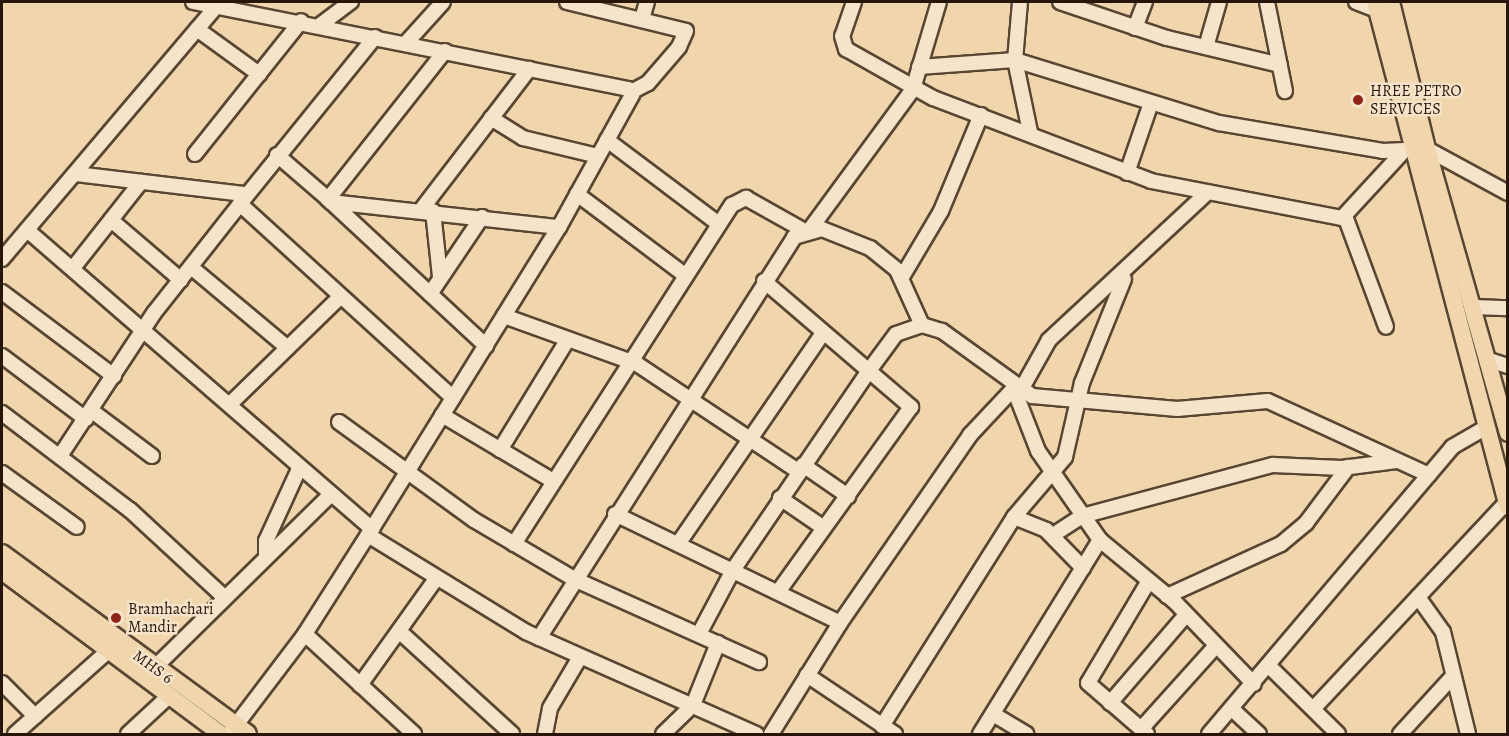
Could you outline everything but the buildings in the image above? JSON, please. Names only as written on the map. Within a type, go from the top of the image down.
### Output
[{"type":"main road","points":[[1381,4],[1414,151],[1507,503]]},
{"type":"main road","points":[[1414,151],[1473,307],[1508,433]]},
{"type":"main road","name":"MHS 6","points":[[2,554],[149,673],[238,732]]},
{"type":"main road","points":[[2,571],[108,651],[149,673],[169,696],[222,735]]},
{"type":"street","points":[[197,2],[218,4],[301,21],[631,92]]},
{"type":"street","points":[[406,43],[443,2]]},
{"type":"street","points":[[238,732],[370,532],[486,346],[577,194],[631,92],[648,83],[686,34],[642,19],[567,2]]},
{"type":"street","points":[[642,19],[647,2]]},
{"type":"street","points":[[854,2],[842,36],[846,49],[913,89],[1030,132],[1127,173],[1207,193],[1346,216]]},
{"type":"street","points":[[539,638],[574,579],[764,281],[807,230],[913,89],[939,2]]},
{"type":"street","points":[[1020,2],[1015,60],[1030,132]]},
{"type":"street","points":[[1060,2],[1135,28],[1280,65]]},
{"type":"street","points":[[1135,28],[1144,2]]},
{"type":"street","points":[[1206,47],[1219,2]]},
{"type":"street","points":[[1267,2],[1286,91]]},
{"type":"street","points":[[1356,2],[1381,4]]},
{"type":"street","points":[[320,25],[348,3]]},
{"type":"street","points":[[348,3],[348,31]]},
{"type":"street","points":[[2,258],[76,174],[218,4]]},
{"type":"street","points":[[195,154],[301,21]]},
{"type":"street","points":[[197,29],[259,74]]},
{"type":"street","points":[[60,456],[145,328],[181,280],[277,155],[375,37]]},
{"type":"street","points":[[329,201],[445,51]]},
{"type":"street","points":[[919,68],[962,60],[993,66],[1015,60],[1150,106],[1219,123],[1414,151],[1508,193]]},
{"type":"street","points":[[440,276],[427,210],[491,118],[529,69]]},
{"type":"street","points":[[1127,173],[1150,106]]},
{"type":"street","points":[[902,277],[940,212],[981,115]]},
{"type":"street","points":[[491,118],[523,138],[598,156]]},
{"type":"street","points":[[607,140],[719,224]]},
{"type":"street","points":[[1346,216],[1414,151]]},
{"type":"street","points":[[277,155],[486,346]]},
{"type":"street","points":[[76,174],[242,199],[340,297],[453,398]]},
{"type":"street","points":[[73,268],[141,182]]},
{"type":"street","points":[[771,735],[796,701],[807,675],[840,623],[974,430],[1017,386],[1049,340],[1127,272],[1207,193]]},
{"type":"street","points":[[577,194],[684,275]]},
{"type":"street","points":[[514,544],[628,360],[736,201],[746,198],[807,230],[862,243],[902,277],[922,325]]},
{"type":"street","points":[[329,201],[427,210],[558,227]]},
{"type":"street","points":[[365,234],[366,205]]},
{"type":"street","points":[[1346,216],[1386,327]]},
{"type":"street","points":[[430,294],[482,217]]},
{"type":"street","points":[[111,220],[181,280]]},
{"type":"street","points":[[27,230],[231,403],[299,469],[370,532],[436,579],[539,638],[756,735]]},
{"type":"street","points":[[191,267],[288,348]]},
{"type":"street","points":[[882,726],[1014,517],[1053,473],[1068,451],[1075,403],[1127,272]]},
{"type":"street","points":[[764,281],[868,372],[912,407],[780,589]]},
{"type":"street","points":[[2,292],[114,376]]},
{"type":"street","points":[[231,403],[340,297]]},
{"type":"street","points":[[1473,307],[1508,308]]},
{"type":"street","points":[[504,316],[628,360],[690,396],[749,437],[848,496]]},
{"type":"street","points":[[699,634],[733,570],[800,468],[868,372],[896,334],[922,325],[942,331],[1032,396],[1075,403],[1177,409],[1268,401],[1429,476]]},
{"type":"street","points":[[678,544],[749,437],[824,333]]},
{"type":"street","points":[[500,450],[568,339]]},
{"type":"street","points":[[2,356],[152,456]]},
{"type":"street","points":[[1489,360],[1508,366]]},
{"type":"street","points":[[1017,386],[1028,434],[1100,540],[1147,584],[1167,596],[1214,648],[1254,684]]},
{"type":"street","points":[[2,413],[130,510],[224,597]]},
{"type":"street","points":[[442,415],[553,482]]},
{"type":"street","points":[[339,422],[407,472],[514,544],[574,579],[759,662]]},
{"type":"street","points":[[1209,735],[1452,447],[1486,427]]},
{"type":"street","points":[[1053,535],[1082,516],[1273,465],[1348,467],[1397,461]]},
{"type":"street","points":[[1167,596],[1281,544],[1306,523],[1348,467]]},
{"type":"street","points":[[266,556],[268,537],[299,469]]},
{"type":"street","points":[[2,473],[77,527]]},
{"type":"street","points":[[149,673],[329,495]]},
{"type":"street","points":[[780,498],[825,528]]},
{"type":"street","points":[[1314,708],[1507,503]]},
{"type":"street","points":[[615,514],[733,570],[780,589],[840,623]]},
{"type":"street","points":[[1014,517],[1053,535],[1083,568]]},
{"type":"street","points":[[980,735],[1100,540]]},
{"type":"street","points":[[360,685],[436,579]]},
{"type":"street","points":[[1147,584],[1089,679],[1110,703],[1144,732],[1214,648]]},
{"type":"street","points":[[1418,597],[1443,632],[1468,735]]},
{"type":"street","points":[[1110,703],[1186,615]]},
{"type":"street","points":[[399,631],[512,735]]},
{"type":"street","points":[[304,634],[414,735]]},
{"type":"street","points":[[663,735],[693,705],[718,644]]},
{"type":"street","points":[[15,735],[108,651]]},
{"type":"street","points":[[545,735],[550,708],[580,657]]},
{"type":"street","points":[[1269,666],[1314,708],[1338,735]]},
{"type":"street","points":[[807,675],[896,735]]},
{"type":"street","points":[[1400,735],[1454,676]]},
{"type":"street","points":[[2,683],[35,716]]},
{"type":"street","points":[[128,735],[169,696]]},
{"type":"street","points":[[1232,709],[1259,735]]},
{"type":"street","points":[[993,714],[1026,735]]},
{"type":"place","name":"HREE PETRO SERVICES","points":[[1358,100]]},
{"type":"place","name":"Bramhachari Mandir","points":[[116,618]]}]
